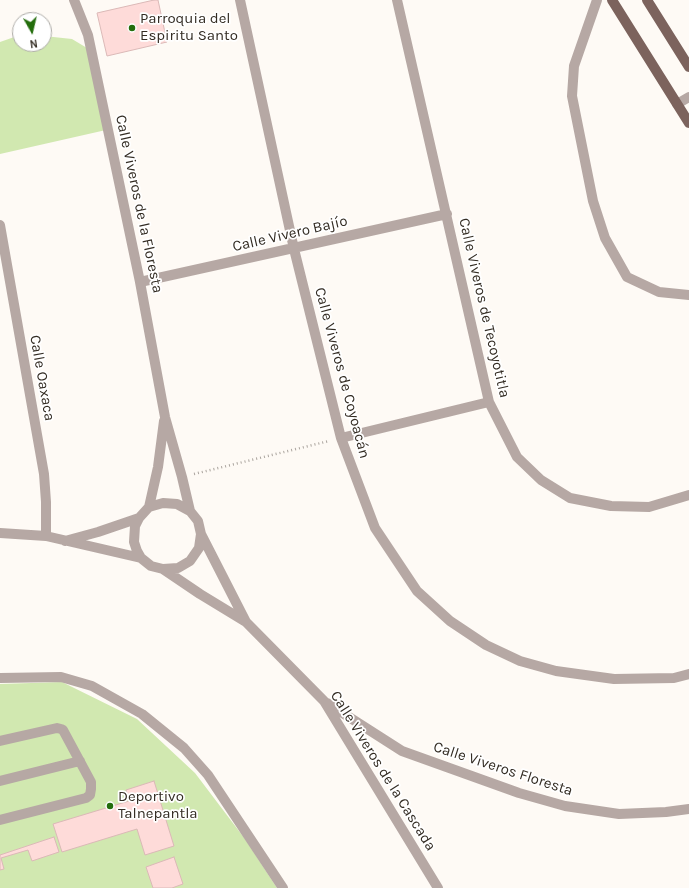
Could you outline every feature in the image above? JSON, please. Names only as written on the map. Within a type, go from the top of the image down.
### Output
[{"type":"main road","points":[[612,0],[689,123]]},
{"type":"main road","points":[[647,0],[689,67]]},
{"type":"street","name":"Calle Viveros de la Floresta","points":[[74,0],[88,35],[140,282],[165,416],[190,511]]},
{"type":"street","name":"Calle Viveros de Coyoacán","points":[[240,0],[294,249],[341,438],[375,528],[417,591],[450,621],[486,645],[520,662],[556,671],[614,679],[674,678],[689,674]]},
{"type":"street","name":"Calle Viveros de Tecoyotitla","points":[[397,0],[489,402],[517,457],[541,480],[570,498],[612,506],[649,507],[689,495]]},
{"type":"street","points":[[596,0],[574,66],[572,96],[593,201],[605,238],[627,277],[659,292],[689,295]]},
{"type":"street","points":[[677,104],[689,97]]},
{"type":"street","name":"Calle Vivero Bajío","points":[[140,282],[447,214]]},
{"type":"street","name":"Calle Oaxaca","points":[[0,225],[44,474],[46,536]]},
{"type":"street","points":[[341,438],[489,402]]},
{"type":"street","name":"Calle Viveros de la Floresta","points":[[150,508],[158,467],[165,416]]},
{"type":"street","points":[[163,503],[177,504],[190,511],[198,521],[201,534],[199,548],[190,561],[178,568],[163,570],[151,566],[137,551],[134,542],[135,526],[139,518],[150,508],[163,503]]},
{"type":"street","points":[[65,541],[98,532],[139,518]]},
{"type":"street","name":"Calle Viveros de la Cascada","points":[[201,534],[246,622]]},
{"type":"street","points":[[0,535],[46,536],[142,558]]},
{"type":"street","name":"Calle Viveros de la Cascada","points":[[163,570],[246,622],[324,701],[438,888]]},
{"type":"street","points":[[0,678],[61,677],[92,686],[142,714],[184,748],[208,775],[283,888]]},
{"type":"street","name":"Calle Viveros Floresta","points":[[324,701],[402,751],[519,793],[565,806],[619,814],[666,812],[689,809]]},
{"type":"street","points":[[0,741],[61,729],[63,730],[91,782],[90,795],[86,798],[0,820]]},
{"type":"street","points":[[0,781],[80,761]]},
{"type":"path","points":[[182,477],[341,438]]},
{"type":"green space","points":[[52,37],[72,39],[87,48],[106,130],[0,154],[0,42],[12,38],[12,52],[52,52]]},
{"type":"green space","name":"Deportivo Talnepantla","points":[[62,682],[137,719],[195,773],[245,839],[277,888],[0,888],[0,684]]},
{"type":"building","name":"Parroquia del Espiritu Santo","points":[[158,0],[167,42],[107,56],[97,13]]},
{"type":"building","points":[[154,781],[174,846],[145,855],[137,829],[62,852],[53,824],[129,801],[126,790]]},
{"type":"building","points":[[54,837],[59,852],[32,861],[28,850],[1,858],[4,869],[0,870],[0,855]]},
{"type":"building","points":[[174,857],[183,884],[172,888],[153,888],[146,867]]},
{"type":"place","name":"Parroquia del Espiritu Santo","points":[[132,28]]},
{"type":"place","name":"Deportivo Talnepantla","points":[[110,806]]}]
